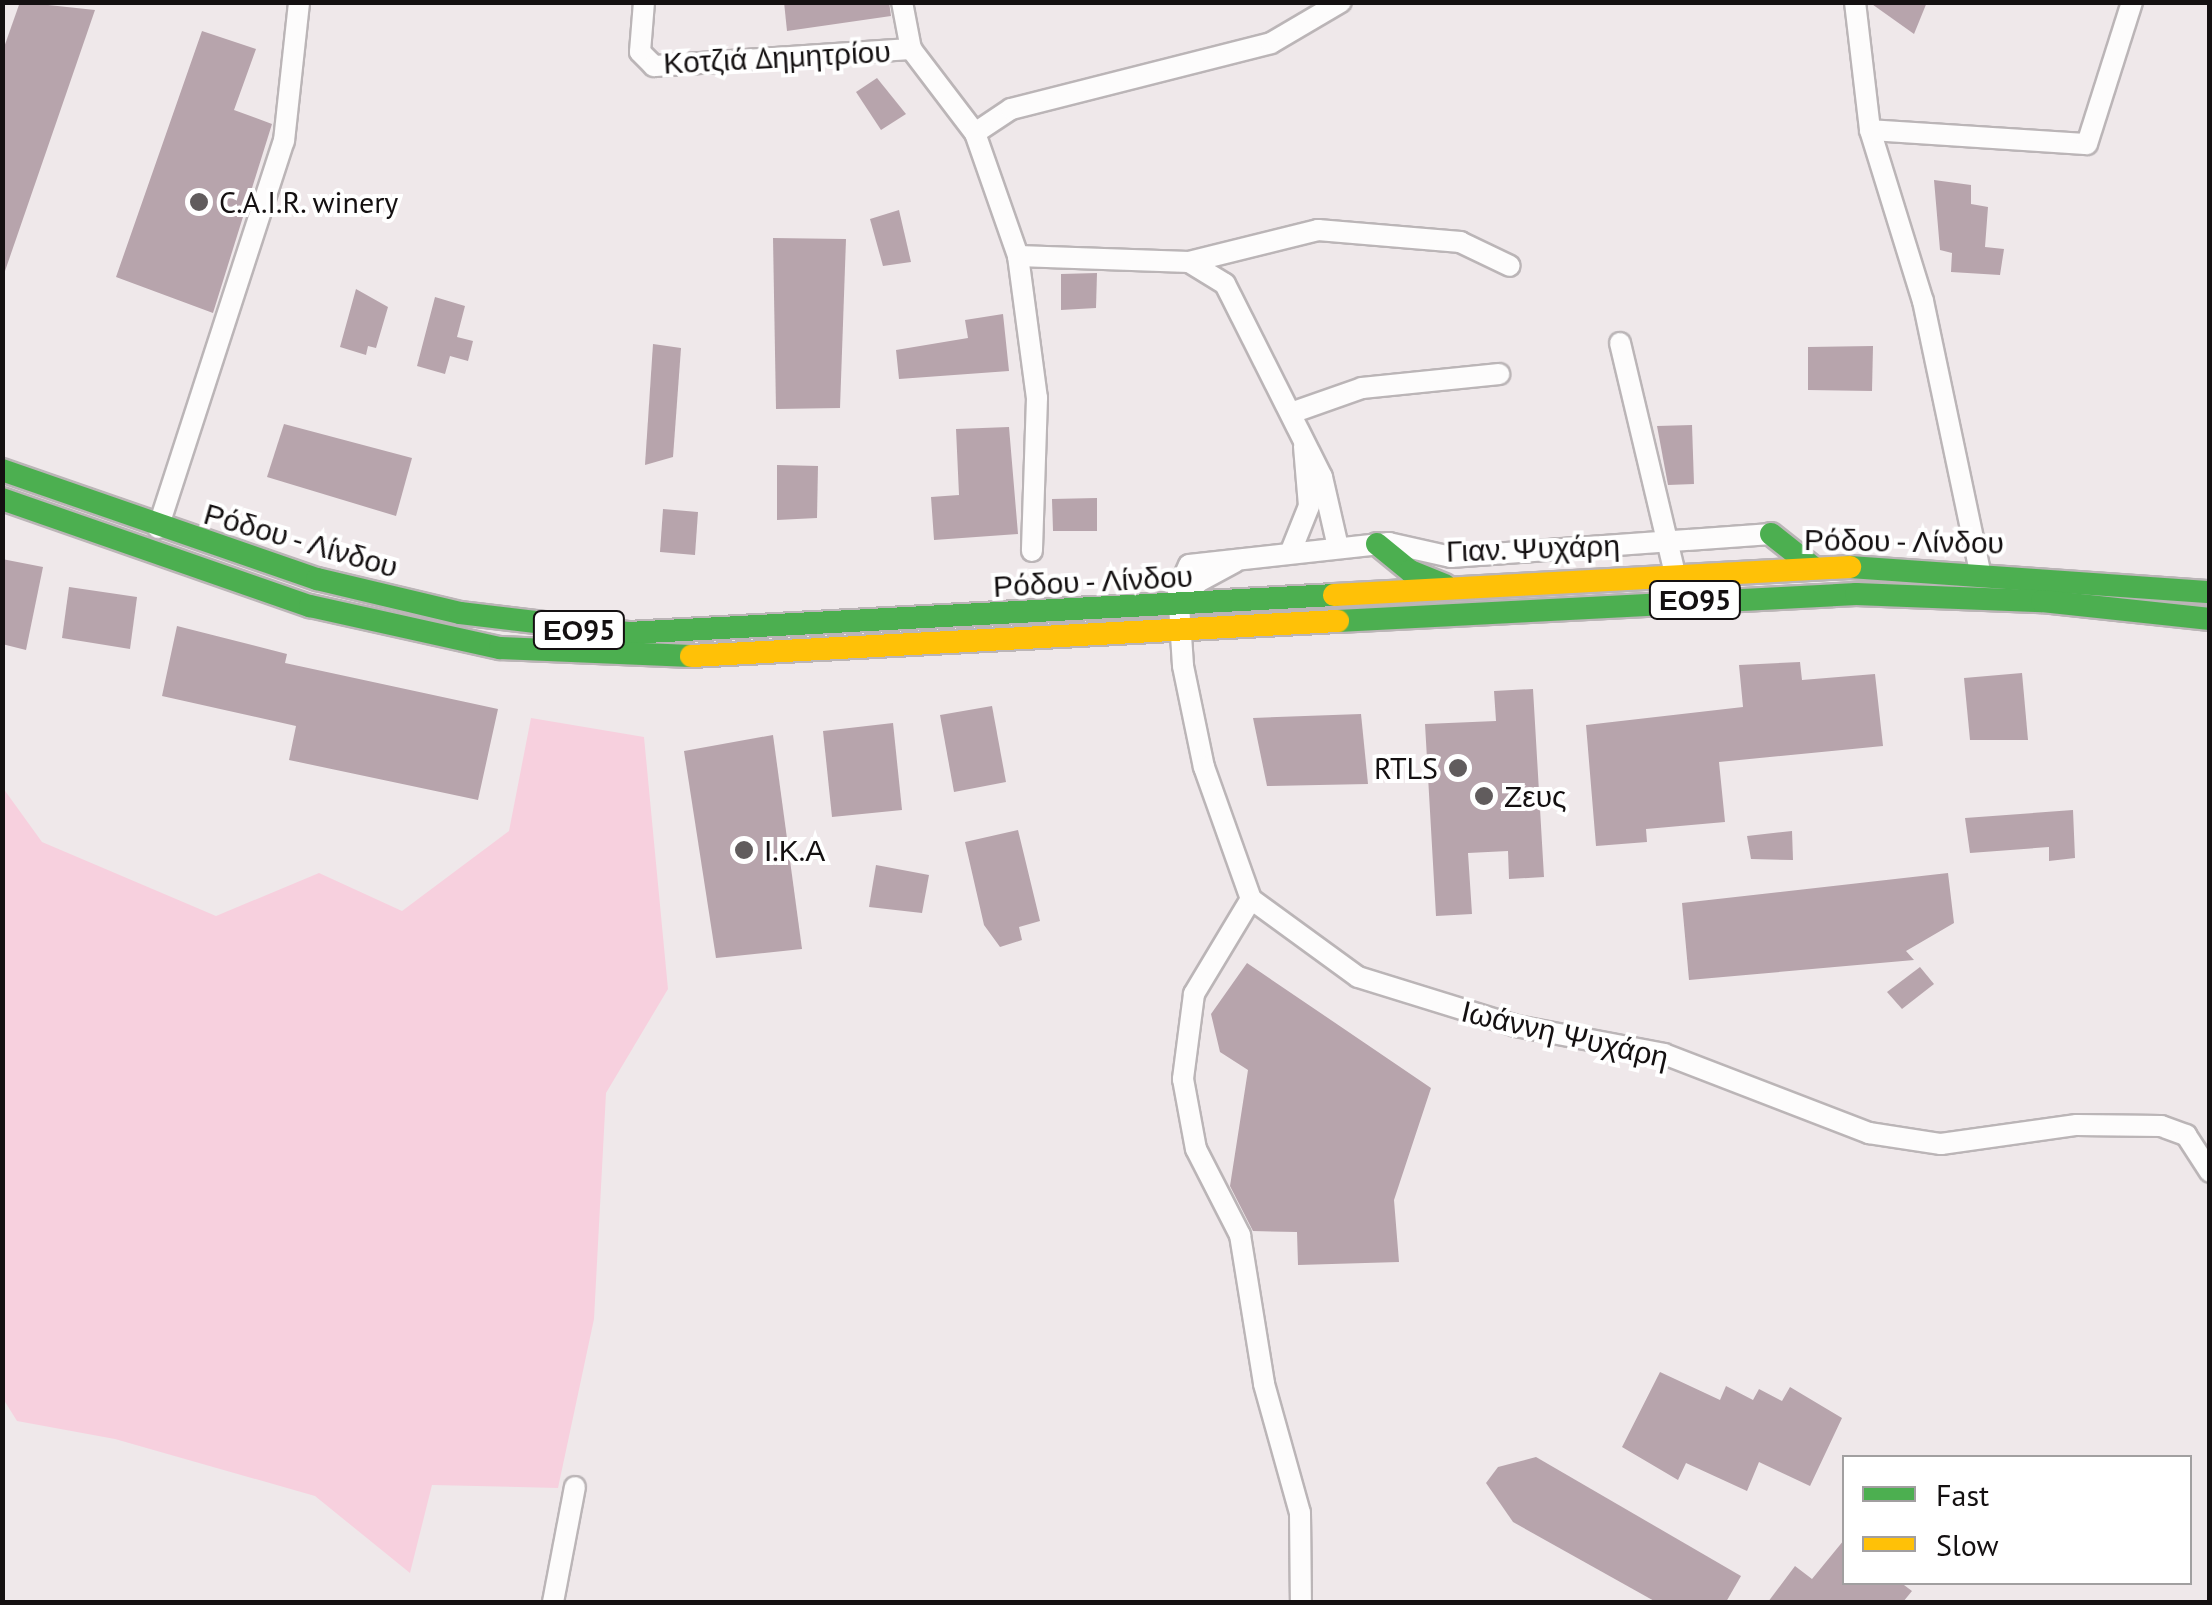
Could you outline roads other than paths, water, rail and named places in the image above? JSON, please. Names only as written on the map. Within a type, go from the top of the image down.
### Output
[{"type":"main road","name":"Ρόδου - Λίνδου","points":[[2,470],[158,528],[416,604],[566,629],[703,633],[1814,568],[1980,572],[2210,592]]},
{"type":"main road","name":"Ρόδου - Λίνδου","points":[[2,499],[310,606],[544,653],[704,660],[1856,594],[2042,601],[2210,619]]},
{"type":"main road","points":[[1771,534],[1814,568]]},
{"type":"main road","points":[[1377,544],[1410,571],[1458,588]]},
{"type":"street","points":[[158,528],[284,142],[299,2]]},
{"type":"street","name":"Κοτζιά Δημητρίου","points":[[644,2],[640,52],[654,66],[911,49]]},
{"type":"street","points":[[902,2],[911,49],[974,133],[1018,256],[1037,398],[1032,550]]},
{"type":"street","points":[[974,133],[1011,110],[1271,43],[1341,2]]},
{"type":"street","points":[[1855,2],[1870,130],[1922,301],[1980,572]]},
{"type":"street","points":[[1870,130],[2087,144],[2132,2]]},
{"type":"street","points":[[1018,256],[1189,262],[1318,230],[1460,242],[1510,266]]},
{"type":"street","points":[[1189,262],[1226,284],[1243,309],[1328,493],[1338,547]]},
{"type":"street","points":[[1620,343],[1675,574]]},
{"type":"street","points":[[1291,413],[1362,388],[1499,374]]},
{"type":"street","points":[[1291,551],[1309,506],[1304,446]]},
{"type":"street","name":"Γιαν. Ψυχάρη","points":[[1179,606],[1205,576],[1264,553],[1415,544],[1446,558],[1771,534]]},
{"type":"street","points":[[1179,606],[1180,632],[1204,767],[1252,899],[1194,994],[1183,1079],[1196,1149],[1240,1235],[1248,1270],[1264,1384],[1300,1513],[1301,1602]]},
{"type":"street","name":"Ιωάννη Ψυχάρη","points":[[1252,899],[1358,977],[1516,1026],[1664,1054],[1869,1133],[1941,1144],[2045,1128],[2160,1126],[2186,1135],[2210,1172]]},
{"type":"street","points":[[553,1602],[575,1487]]},
{"type":"place","name":"C.A.I.R. winery","points":[[199,202]]},
{"type":"place","name":"RTLS","points":[[1458,768]]},
{"type":"place","name":"Ζευς","points":[[1484,796]]},
{"type":"place","name":"Ι.Κ.Α","points":[[744,850]]}]
